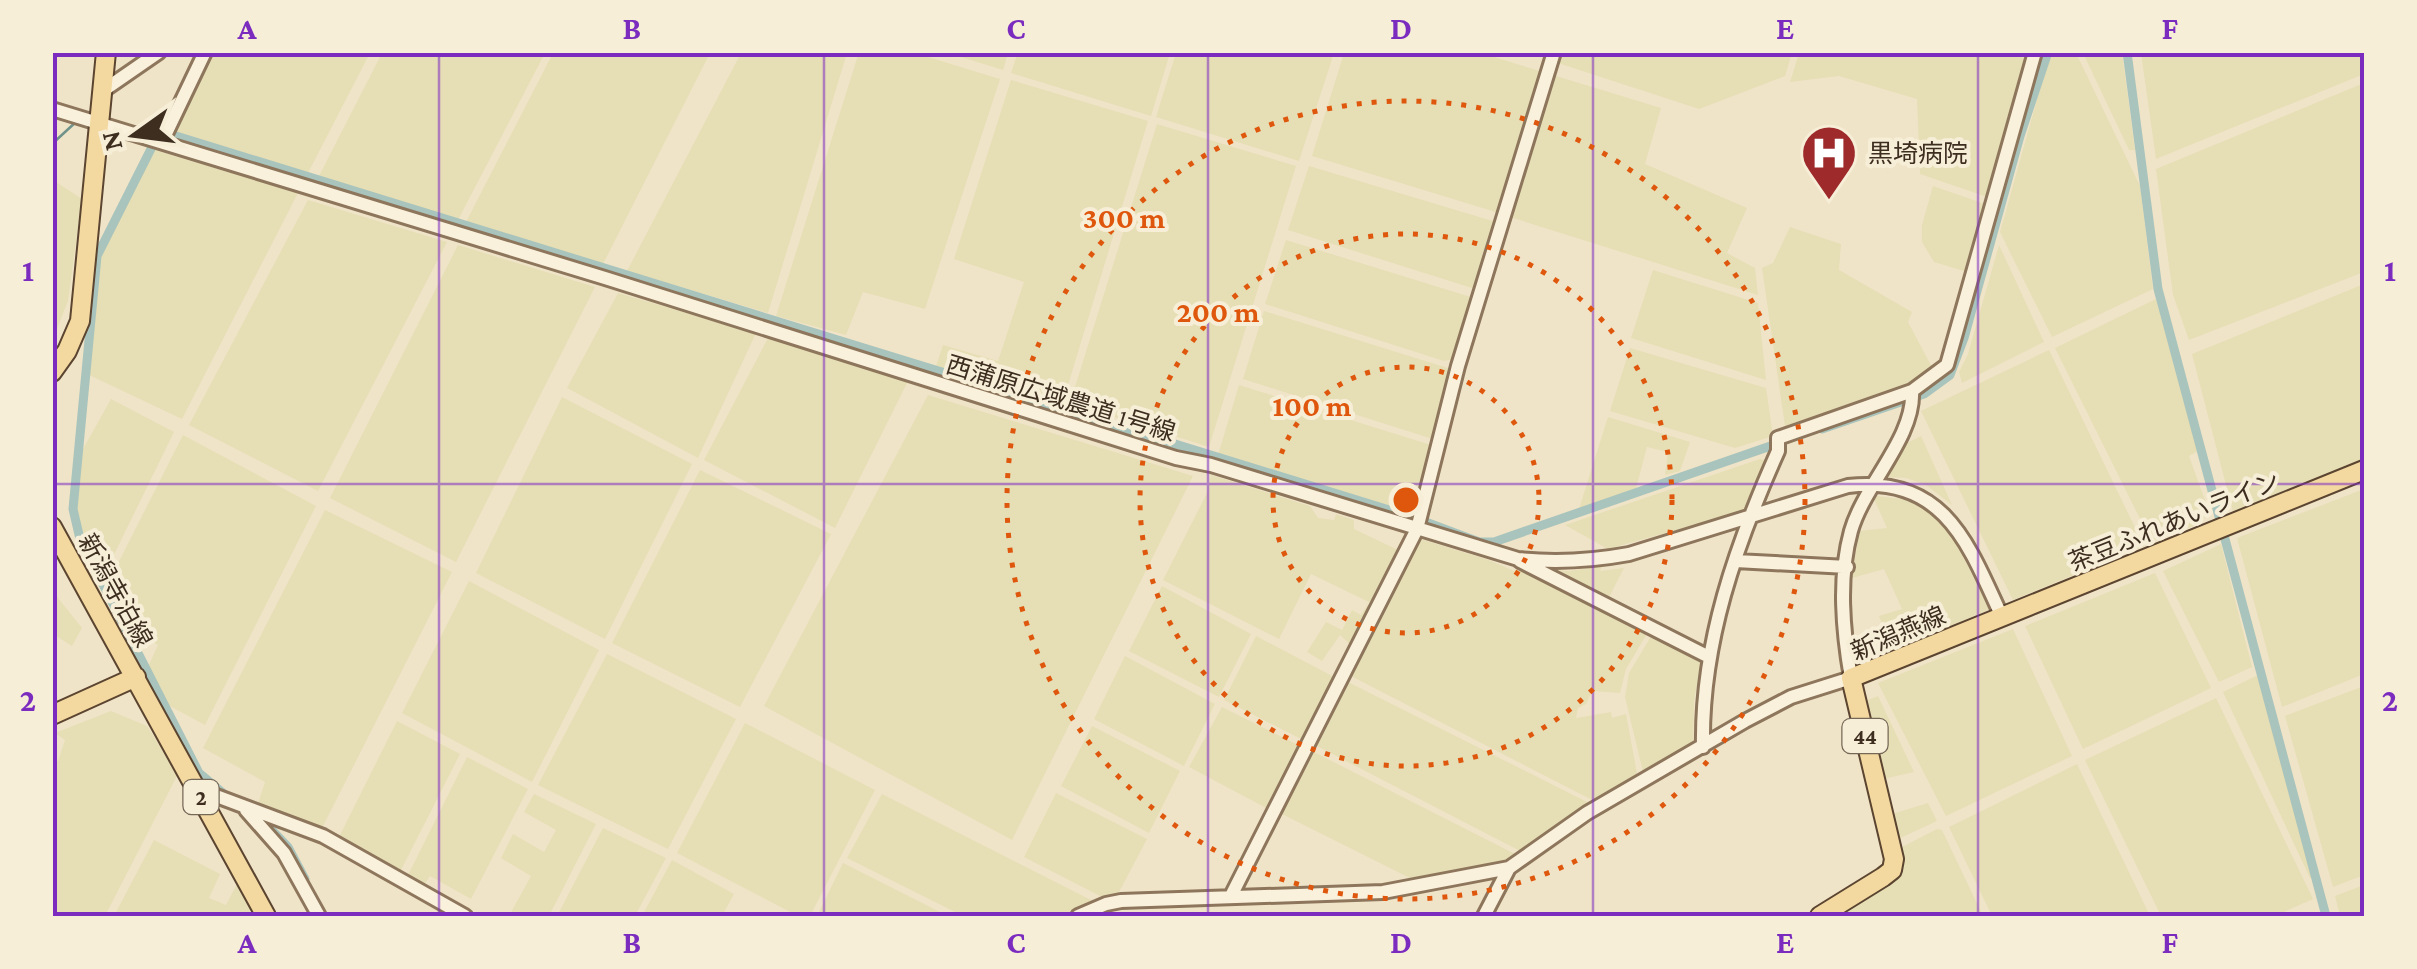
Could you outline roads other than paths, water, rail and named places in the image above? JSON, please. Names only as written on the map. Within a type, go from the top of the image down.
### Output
[{"type":"main road","points":[[52,372],[67,351],[80,320],[92,121],[104,91],[106,52]]},
{"type":"main road","name":"茶豆ふれあいライン","points":[[2002,617],[2364,470]]},
{"type":"main road","name":"新潟寺泊線","points":[[52,528],[136,677]]},
{"type":"main road","name":"新潟燕線","points":[[1820,916],[1883,877],[1892,870],[1894,860],[1851,678],[2002,617]]},
{"type":"main road","points":[[52,715],[136,677]]},
{"type":"main road","name":"2","points":[[136,677],[266,916]]},
{"type":"street","points":[[104,91],[159,52]]},
{"type":"street","points":[[162,142],[205,52]]},
{"type":"street","points":[[1231,896],[1417,529],[1458,366],[1554,52]]},
{"type":"street","points":[[1703,747],[1702,705],[1724,587],[1778,451],[1778,438],[1912,390],[1947,365],[2035,52]]},
{"type":"street","name":"西蒲原広域農道 1号線","points":[[52,109],[1176,458],[1518,559],[1592,561],[1629,554],[1848,486],[1873,483],[1900,487],[1940,509],[1960,530],[2002,617]]},
{"type":"street","points":[[1078,916],[1106,904],[1139,901],[1383,892],[1509,868],[1586,813],[1791,697],[1851,678],[1842,628],[1851,530],[1914,411],[1912,390]]},
{"type":"street","points":[[1518,559],[1709,657]]},
{"type":"street","points":[[1736,560],[1846,567]]},
{"type":"street","points":[[199,793],[211,794],[328,839],[465,916]]},
{"type":"street","points":[[244,808],[284,854],[319,916]]},
{"type":"street","points":[[1484,916],[1509,868]]},
{"type":"street","points":[[1139,901],[1147,916]]},
{"type":"waterway","points":[[1822,429],[1924,394],[1950,375],[2048,52]]},
{"type":"waterway","points":[[2127,52],[2158,289],[2326,916]]},
{"type":"waterway","points":[[52,144],[77,121]]},
{"type":"waterway","points":[[224,794],[199,773],[80,539],[73,509],[97,256],[160,131],[1415,518],[1479,542],[1494,542],[1779,443]]},
{"type":"waterway","points":[[269,827],[288,847],[305,879]]},
{"type":"place","name":"黒埼病院","points":[[1829,202]]}]
